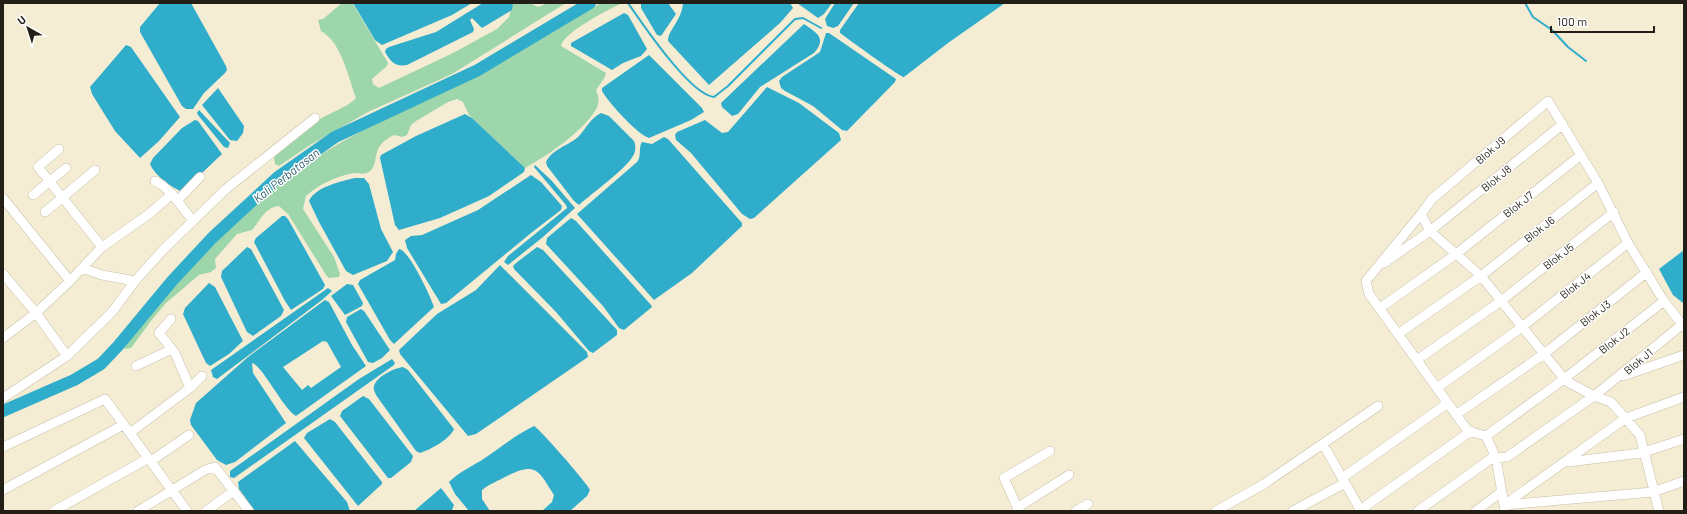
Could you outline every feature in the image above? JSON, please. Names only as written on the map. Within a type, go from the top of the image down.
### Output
[{"type":"street","name":"Blok J9","points":[[1380,308],[1369,294],[1366,281],[1432,199],[1548,101],[1563,124]]},
{"type":"street","points":[[3,398],[67,356],[112,312],[135,281],[226,189],[315,118]]},
{"type":"street","points":[[1563,124],[1614,212],[1628,243],[1664,301],[1683,325]]},
{"type":"street","name":"Blok J8","points":[[1375,270],[1430,231],[1563,124]]},
{"type":"street","points":[[60,150],[38,167],[102,247]]},
{"type":"street","name":"Blok J7","points":[[1380,308],[1456,254],[1581,155]]},
{"type":"street","points":[[33,195],[66,168]]},
{"type":"street","points":[[45,212],[95,170]]},
{"type":"street","points":[[3,338],[33,315],[70,281],[102,247],[175,197],[200,177]]},
{"type":"street","points":[[155,181],[162,185],[175,197],[193,221]]},
{"type":"street","name":"Blok J6","points":[[1398,334],[1481,276],[1598,183]]},
{"type":"street","points":[[3,198],[70,281]]},
{"type":"street","name":"Blok J5","points":[[1417,360],[1501,301],[1614,212]]},
{"type":"street","points":[[1421,214],[1430,231],[1481,276],[1564,379],[1594,396],[1611,402],[1640,435],[1653,492],[1659,511]]},
{"type":"street","name":"Blok J4","points":[[1437,388],[1522,327],[1628,243]]},
{"type":"street","points":[[82,268],[102,275],[135,281]]},
{"type":"street","name":"Blok J3","points":[[1457,414],[1544,354],[1647,272]]},
{"type":"street","points":[[3,274],[33,315],[67,356]]},
{"type":"street","name":"Blok J2","points":[[1486,436],[1564,379],[1664,301]]},
{"type":"street","points":[[1380,308],[1448,403],[1471,431],[1486,436],[1496,458],[1504,508]]},
{"type":"street","points":[[171,319],[159,333],[172,349],[190,388]]},
{"type":"street","name":"Blok J1","points":[[1418,511],[1492,458],[1507,457],[1594,396],[1683,325]]},
{"type":"street","points":[[136,366],[172,349]]},
{"type":"street","points":[[1616,379],[1684,354]]},
{"type":"street","points":[[132,431],[142,422],[190,388],[202,376]]},
{"type":"street","points":[[1504,508],[1626,418],[1684,397]]},
{"type":"street","points":[[3,447],[102,399],[106,401],[123,425],[132,431],[174,489],[187,511]]},
{"type":"street","points":[[1293,511],[1344,480],[1448,403]]},
{"type":"street","points":[[1216,511],[1264,484],[1378,406]]},
{"type":"street","points":[[3,490],[123,425]]},
{"type":"street","points":[[1323,444],[1361,511],[1367,505],[1471,431]]},
{"type":"street","points":[[54,511],[152,458],[189,435]]},
{"type":"street","points":[[1566,462],[1644,452],[1684,439]]},
{"type":"street","points":[[1050,451],[1004,478],[1018,509],[1069,475]]},
{"type":"street","points":[[138,511],[205,470],[215,467],[248,511]]},
{"type":"street","points":[[1504,508],[1653,492],[1684,481]]},
{"type":"street","points":[[209,509],[234,491]]},
{"type":"street","points":[[1476,511],[1501,492]]},
{"type":"street","points":[[1076,511],[1088,504]]},
{"type":"green space","points":[[342,3],[353,4],[388,63],[387,66],[372,79],[373,84],[379,88],[451,54],[497,29],[509,17],[513,3],[530,3],[538,7],[548,3],[566,3],[452,74],[368,112],[310,145],[279,166],[275,164],[274,157],[300,134],[321,118],[349,104],[356,98],[339,52],[328,36],[321,31],[318,20],[323,19]]},
{"type":"green space","points":[[601,3],[622,3],[578,28],[564,40],[561,46],[606,73],[596,90],[598,106],[582,127],[553,150],[525,168],[469,115],[463,102],[457,99],[448,102],[411,125],[407,135],[402,137],[394,135],[386,140],[378,150],[374,165],[369,172],[363,174],[354,173],[335,178],[322,184],[306,196],[303,209],[334,257],[340,274],[339,277],[329,278],[326,275],[288,214],[279,206],[274,207],[263,215],[252,230],[237,234],[215,259],[216,268],[211,272],[199,275],[166,303],[131,348],[125,349],[124,345],[150,309],[204,249],[216,241],[266,192],[287,175],[387,117],[491,66],[519,49],[543,38]]},
{"type":"water","points":[[160,3],[191,3],[226,66],[227,70],[225,73],[204,93],[193,109],[186,109],[182,106],[140,32],[140,27]]},
{"type":"water","points":[[353,3],[472,3],[452,15],[382,45],[375,40]]},
{"type":"water","points":[[483,3],[513,3],[512,10],[482,28],[472,18],[470,20],[474,29],[473,32],[407,65],[399,65],[394,63],[389,59],[385,52],[389,47],[436,32]]},
{"type":"water","points":[[641,3],[668,3],[676,14],[661,36],[657,35],[641,8]]},
{"type":"water","points":[[683,3],[790,3],[793,8],[780,23],[709,85],[668,41],[670,33],[680,15]]},
{"type":"water","points":[[797,3],[832,3],[824,14],[818,18]]},
{"type":"water","points":[[835,3],[854,3],[838,26],[833,28],[827,26],[825,19]]},
{"type":"water","points":[[859,3],[1005,3],[948,43],[904,77],[840,33],[840,30]]},
{"type":"water","points":[[624,13],[628,15],[647,49],[641,56],[623,63],[612,70],[571,46],[571,43]]},
{"type":"water","points":[[804,24],[819,36],[820,43],[818,48],[814,53],[760,87],[738,114],[732,116],[722,107],[721,103]]},
{"type":"water","points":[[826,33],[829,33],[896,79],[895,82],[847,131],[842,130],[813,106],[785,91],[781,88],[779,81],[782,77],[820,52]]},
{"type":"water","points":[[126,45],[131,47],[180,117],[159,141],[140,158],[115,131],[92,94],[90,87]]},
{"type":"water","points":[[649,55],[702,108],[704,112],[691,120],[649,138],[644,136],[624,118],[605,96],[602,88]]},
{"type":"water","points":[[767,87],[799,103],[839,133],[841,140],[754,218],[750,219],[742,214],[691,153],[676,140],[675,135],[677,132],[705,120],[722,133],[728,132]]},
{"type":"water","points":[[218,88],[244,126],[243,133],[237,141],[230,140],[202,105]]},
{"type":"water","points":[[199,110],[230,143],[228,148],[224,147],[198,115],[197,113]]},
{"type":"water","points":[[601,113],[609,116],[634,141],[635,150],[633,156],[623,167],[579,205],[574,201],[547,166],[546,162],[557,150],[579,136],[592,120]]},
{"type":"water","points":[[465,114],[472,118],[525,168],[524,172],[489,196],[440,218],[399,230],[395,225],[380,158],[381,155],[416,136]]},
{"type":"water","points":[[195,120],[198,121],[222,154],[182,192],[155,173],[150,164],[153,158],[182,128]]},
{"type":"water","points":[[664,137],[668,139],[742,223],[742,226],[692,273],[654,300],[577,214],[637,162],[642,142],[652,144]]},
{"type":"water","points":[[535,165],[552,181],[575,208],[543,237],[508,265],[504,262],[508,256],[567,208],[534,167]]},
{"type":"water","points":[[531,175],[541,182],[562,206],[561,210],[446,303],[441,304],[407,248],[405,240],[411,236],[422,235],[478,210]]},
{"type":"water","points":[[355,178],[364,178],[369,184],[381,229],[393,252],[387,261],[353,275],[346,271],[309,201],[317,192],[329,185]]},
{"type":"water","points":[[282,216],[285,216],[288,219],[325,285],[323,289],[291,310],[254,242],[256,238]]},
{"type":"water","points":[[571,218],[576,221],[652,307],[624,330],[619,328],[603,306],[546,244],[547,238]]},
{"type":"water","points":[[247,247],[251,249],[284,310],[281,316],[253,336],[247,332],[221,277],[222,271]]},
{"type":"water","points":[[537,247],[543,250],[617,330],[617,335],[593,353],[589,351],[556,312],[514,269],[513,266],[516,263]]},
{"type":"water","points":[[399,249],[403,251],[414,265],[434,307],[394,344],[390,340],[358,284],[360,280],[395,260]]},
{"type":"water","points":[[1684,250],[1683,303],[1673,295],[1659,269]]},
{"type":"water","points":[[500,265],[587,352],[588,357],[476,434],[468,436],[400,354],[399,350],[437,314],[476,290]]},
{"type":"water","points":[[209,283],[215,287],[243,341],[229,354],[210,366],[206,363],[183,314],[185,308]]},
{"type":"water","points":[[347,284],[353,285],[363,303],[362,306],[345,315],[331,296]]},
{"type":"water","points":[[328,288],[332,291],[322,300],[217,379],[213,377],[211,370]]},
{"type":"water","points":[[325,300],[329,302],[352,345],[366,366],[296,416],[285,404],[262,371],[252,363],[253,373],[286,423],[235,462],[226,465],[217,460],[191,425],[190,420],[196,403],[248,357]],"holes":[[[323,341],[327,342],[341,367],[311,388],[308,385],[302,390],[283,367]]]},
{"type":"water","points":[[361,309],[364,311],[390,350],[382,358],[373,363],[368,362],[346,322],[347,317]]},
{"type":"water","points":[[392,359],[395,363],[394,365],[234,478],[230,477],[230,471],[359,379]]},
{"type":"water","points":[[403,367],[408,370],[454,429],[452,433],[444,440],[434,447],[420,453],[416,451],[376,395],[374,389],[376,382],[382,376]]},
{"type":"water","points":[[363,396],[369,399],[413,456],[411,462],[391,478],[388,478],[340,416],[342,411]]},
{"type":"water","points":[[330,419],[335,422],[382,482],[382,484],[358,506],[304,438],[307,433]]},
{"type":"water","points":[[534,426],[573,468],[587,486],[590,490],[587,496],[570,511],[542,511],[552,502],[554,495],[540,474],[531,469],[524,469],[491,484],[482,490],[482,499],[490,511],[469,511],[455,494],[449,482],[515,437]]},
{"type":"water","points":[[295,441],[347,502],[350,511],[255,511],[239,489],[238,482]]},
{"type":"water","points":[[441,488],[454,505],[452,510],[414,511]]},
{"type":"waterway","name":"Kali Perbatasan","points":[[3,411],[74,380],[101,364],[118,346],[172,281],[212,238],[278,177],[335,137],[478,70],[590,3]]},
{"type":"waterway","points":[[628,3],[667,57],[680,72],[704,93],[714,97],[728,86],[795,19],[803,18],[821,28]]},
{"type":"waterway","points":[[1525,3],[1533,17],[1552,30],[1568,47],[1586,61]]}]
